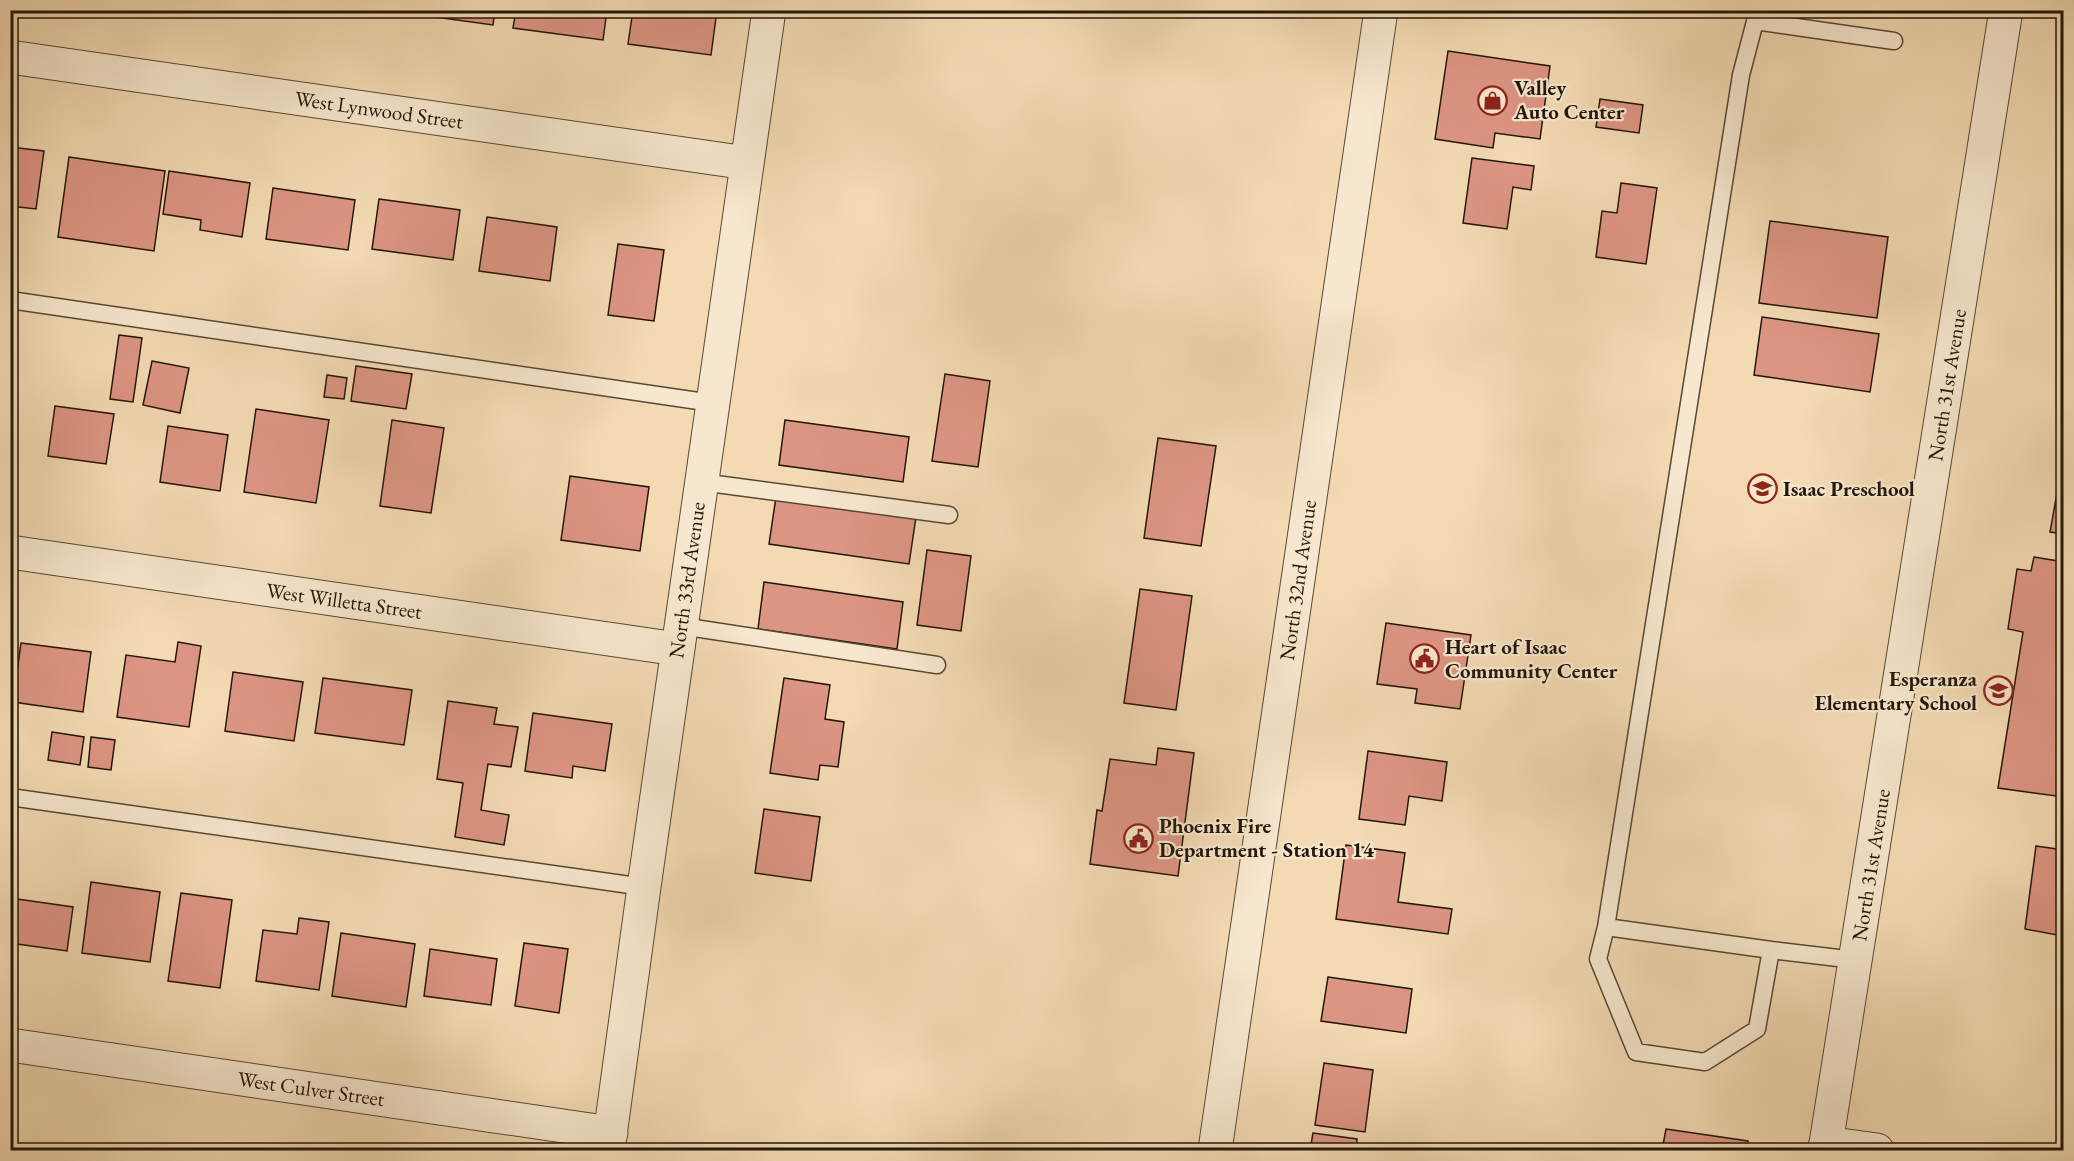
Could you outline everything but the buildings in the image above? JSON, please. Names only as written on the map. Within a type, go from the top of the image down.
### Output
[{"type":"street","name":"North 33rd Avenue","points":[[610,1142],[644,886],[769,10]]},
{"type":"street","name":"North 32nd Avenue","points":[[1215,1150],[1381,10]]},
{"type":"street","name":"North 31st Avenue","points":[[1826,1147],[2006,10]]},
{"type":"street","name":"West Lynwood Street","points":[[10,57],[747,163]]},
{"type":"street","name":"West Willetta Street","points":[[10,552],[679,637]]},
{"type":"street","name":"West Culver Street","points":[[10,1045],[610,1142]]},
{"type":"street","points":[[1826,1147],[1877,1150]]},
{"type":"lane","points":[[1771,950],[1757,1029],[1705,1062],[1636,1052],[1598,959],[1606,927],[1741,75],[1757,16],[1894,41]]},
{"type":"lane","points":[[10,300],[712,403]]},
{"type":"lane","points":[[701,482],[949,515]]},
{"type":"lane","points":[[679,637],[937,665]]},
{"type":"lane","points":[[10,797],[644,886]]},
{"type":"lane","points":[[1606,927],[1856,960]]},
{"type":"place","name":"Valley Auto Center","points":[[1493,100]]},
{"type":"place","name":"Isaac Preschool","points":[[1762,489]]},
{"type":"place","name":"Heart of Isaac Community Center","points":[[1424,659]]},
{"type":"place","name":"Esperanza Elementary School","points":[[1998,691]]},
{"type":"place","name":"Phoenix Fire Department - Station 14","points":[[1138,838]]}]
